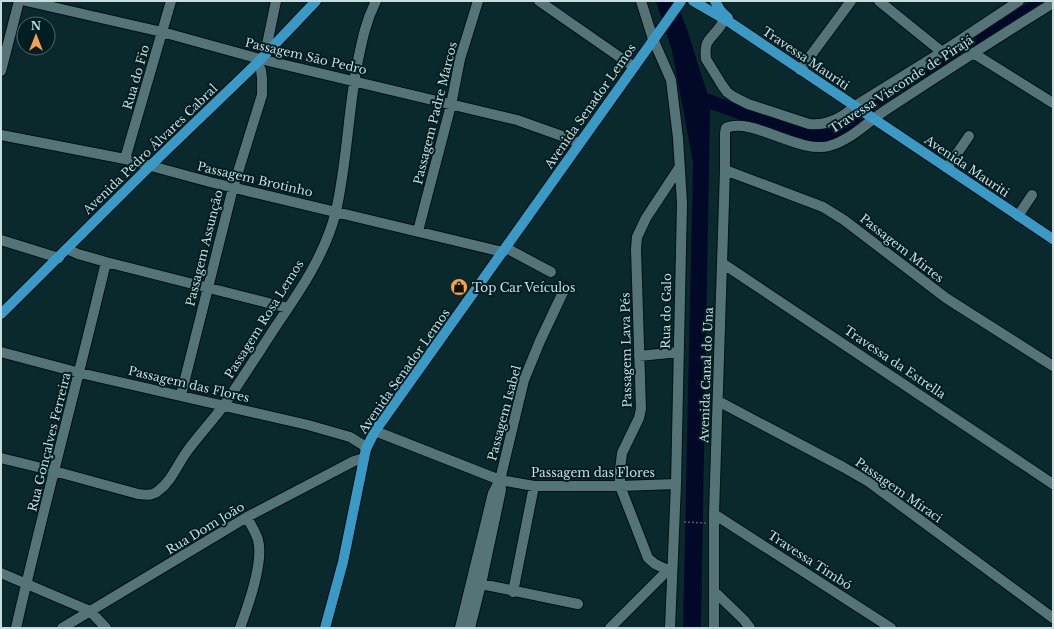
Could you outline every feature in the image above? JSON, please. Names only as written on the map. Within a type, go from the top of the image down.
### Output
[{"type":"main road","name":"Avenida Pedro Álvares Cabral","points":[[1,314],[149,167],[261,59],[316,1]]},
{"type":"main road","name":"Avenida Senador Lemos","points":[[325,628],[343,562],[365,454],[375,431],[681,1]]},
{"type":"main road","name":"Travessa Mauriti","points":[[693,1],[727,20],[870,116]]},
{"type":"main road","name":"Travessa Mauriti","points":[[715,1],[727,20]]},
{"type":"main road","name":"Avenida Mauriti","points":[[870,116],[1053,239]]},
{"type":"street","points":[[1,71],[19,1]]},
{"type":"street","name":"Passagem São Pedro","points":[[26,1],[162,32],[261,59],[516,120],[548,130],[579,143]]},
{"type":"street","name":"Rua do Fio","points":[[125,159],[171,1]]},
{"type":"street","name":"Passagem Assunção","points":[[181,395],[233,188],[263,90],[261,59],[276,1]]},
{"type":"street","name":"Passagem Rosa Lemos","points":[[54,471],[138,494],[152,495],[160,490],[166,483],[188,451],[224,406],[307,278],[329,233],[336,212],[345,157],[354,81],[362,35],[376,1]]},
{"type":"street","name":"Passagem Padre Marcos","points":[[418,231],[451,105],[460,59],[478,1]]},
{"type":"street","points":[[539,1],[634,67]]},
{"type":"street","name":"Rua do Galo","points":[[641,1],[653,39],[671,80],[678,138],[682,203],[676,484],[670,571],[670,628]]},
{"type":"street","points":[[800,70],[851,1]]},
{"type":"street","points":[[879,1],[942,52]]},
{"type":"street","name":"Travessa Visconde de Pirajá","points":[[727,20],[709,38],[706,44],[706,59],[727,92],[748,104],[816,125],[831,122],[849,112],[1019,1]]},
{"type":"street","name":"Travessa Visconde de Pirajá","points":[[731,126],[746,126],[810,147],[828,147],[843,141],[870,116],[1053,3]]},
{"type":"street","points":[[972,53],[1053,103]]},
{"type":"street","name":"Avenida Canal do Una","points":[[714,628],[714,519],[725,133],[726,128],[731,126]]},
{"type":"street","name":"Passagem Brotinho","points":[[1,135],[125,159],[149,167],[233,188],[505,250],[551,272]]},
{"type":"street","points":[[947,168],[969,136]]},
{"type":"street","name":"Passagem Lava Pés","points":[[670,571],[655,564],[648,558],[620,486],[620,470],[622,453],[639,418],[641,409],[636,249],[637,237],[646,218],[679,168]]},
{"type":"street","name":"Passagem Mirtes","points":[[725,170],[823,206],[844,220],[946,298],[1053,366]]},
{"type":"street","points":[[1018,216],[1032,195]]},
{"type":"street","points":[[1,240],[58,258]]},
{"type":"street","points":[[67,249],[78,254],[106,262],[288,308]]},
{"type":"street","name":"Rua Gonçalves Ferreira","points":[[16,628],[54,471],[80,373],[106,262]]},
{"type":"street","name":"Travessa da Estrella","points":[[722,263],[1053,484]]},
{"type":"street","name":"Passagem Isabel","points":[[460,628],[492,493],[500,480],[524,380],[540,341],[565,288]]},
{"type":"street","name":"Passagem das Flores","points":[[1,352],[80,373],[181,395],[343,434],[357,441],[365,454]]},
{"type":"street","points":[[639,356],[679,352]]},
{"type":"street","name":"Passagem Miraci","points":[[718,401],[869,482],[1053,618]]},
{"type":"street","name":"Passagem das Flores","points":[[375,431],[500,480],[534,486],[620,486],[676,484]]},
{"type":"street","name":"Rua Dom João","points":[[62,628],[246,517],[365,454]]},
{"type":"street","points":[[1,458],[54,471]]},
{"type":"street","name":"Passagem Isabel","points":[[470,628],[501,490],[500,480]]},
{"type":"street","points":[[513,592],[534,486]]},
{"type":"street","points":[[240,628],[254,584],[259,553],[257,537],[246,517]]},
{"type":"street","name":"Travessa Timbó","points":[[714,519],[891,628]]},
{"type":"street","points":[[610,628],[670,571]]},
{"type":"street","points":[[1,573],[26,585],[90,611],[106,628]]},
{"type":"street","points":[[481,584],[513,592],[578,604]]},
{"type":"street","points":[[715,592],[744,620],[750,628]]},
{"type":"path","points":[[674,522],[714,519]]},
{"type":"water","points":[[656,1],[676,1],[688,32],[707,93],[796,126],[814,130],[827,128],[838,124],[1031,1],[1044,1],[867,114],[852,129],[834,139],[817,144],[760,127],[710,109],[701,628],[683,628],[693,162],[672,51]]},
{"type":"place","name":"Top Car Veículos","points":[[459,287]]}]
